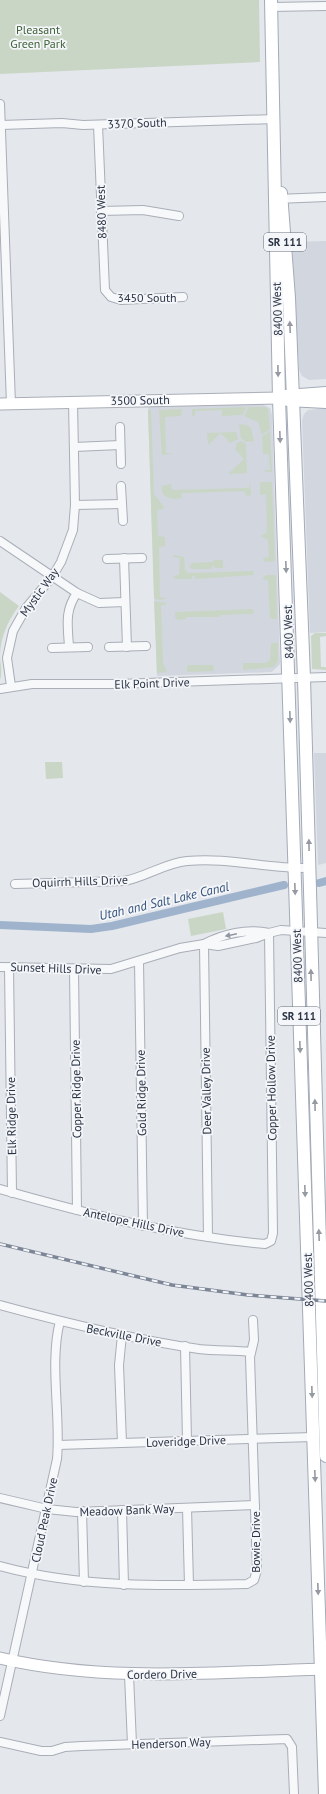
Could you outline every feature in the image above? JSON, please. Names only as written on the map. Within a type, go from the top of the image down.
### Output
[{"type":"main road","name":"8400 West","points":[[271,4],[278,199],[279,398],[304,1170],[323,1669],[325,1794]]},
{"type":"main road","name":"8400 West","points":[[278,199],[287,269],[304,678],[310,931],[321,1170],[326,1456]]},
{"type":"main road","name":"3500 South","points":[[292,398],[326,393]]},
{"type":"main road","name":"3500 South","points":[[279,398],[326,402]]},
{"type":"street","points":[[271,4],[326,6]]},
{"type":"street","points":[[0,104],[12,404]]},
{"type":"street","name":"3370 South","points":[[1,125],[62,123],[98,125],[274,118]]},
{"type":"street","name":"8480 West","points":[[98,125],[104,285],[111,297]]},
{"type":"street","points":[[278,199],[326,198]]},
{"type":"street","points":[[101,211],[143,210],[179,216]]},
{"type":"street","name":"3450 South","points":[[111,297],[121,300],[183,297]]},
{"type":"street","name":"3500 South","points":[[0,404],[279,398]]},
{"type":"street","name":"Mystic Way","points":[[11,686],[7,658],[13,631],[26,608],[52,577],[67,549],[72,530],[75,505],[72,402]]},
{"type":"street","points":[[120,427],[121,464]]},
{"type":"street","points":[[74,447],[120,445]]},
{"type":"street","points":[[121,486],[123,521]]},
{"type":"street","points":[[75,505],[122,504]]},
{"type":"street","points":[[0,541],[77,594],[98,603],[125,602]]},
{"type":"street","points":[[124,558],[127,647]]},
{"type":"street","points":[[107,559],[142,558]]},
{"type":"street","points":[[69,647],[68,610],[70,602],[77,594]]},
{"type":"street","points":[[109,647],[146,646]]},
{"type":"street","points":[[52,648],[88,647]]},
{"type":"street","name":"Elk Point Drive","points":[[0,689],[11,686],[32,684],[117,684],[326,677]]},
{"type":"street","name":"Oquirrh Hills Drive","points":[[15,884],[124,881],[140,877],[175,863],[188,861],[229,860],[269,866],[309,868]]},
{"type":"street","name":"Sunset Hills Drive","points":[[0,967],[111,969],[188,946],[204,944],[216,938],[255,930],[269,933],[297,930],[326,933]]},
{"type":"street","name":"Copper Hollow Drive","points":[[269,933],[273,1233],[270,1242]]},
{"type":"street","name":"Deer Valley Drive","points":[[204,944],[208,1237]]},
{"type":"street","name":"Gold Ridge Drive","points":[[139,961],[143,1226]]},
{"type":"street","name":"Elk Ridge Drive","points":[[9,967],[12,1193]]},
{"type":"street","name":"Copper Ridge Drive","points":[[74,969],[77,1210]]},
{"type":"street","points":[[304,1170],[321,1170]]},
{"type":"street","name":"Antelope Hills Drive","points":[[0,1189],[143,1226],[208,1237],[265,1244],[270,1242]]},
{"type":"street","name":"Beckville Drive","points":[[0,1306],[122,1335],[214,1350],[251,1352]]},
{"type":"street","name":"Bowie Drive","points":[[0,1566],[32,1574],[84,1582],[124,1585],[247,1584],[254,1580],[257,1570],[252,1439],[251,1352],[254,1340],[253,1320]]},
{"type":"street","name":"Cloud Peak Drive","points":[[0,1716],[55,1469],[58,1445],[56,1350],[60,1321]]},
{"type":"street","points":[[122,1335],[119,1365],[122,1443]]},
{"type":"street","points":[[184,1346],[187,1441]]},
{"type":"street","name":"Loveridge Drive","points":[[58,1445],[314,1437]]},
{"type":"street","name":"Meadow Bank Way","points":[[0,1498],[47,1509],[82,1511],[255,1505]]},
{"type":"street","points":[[187,1508],[190,1585]]},
{"type":"street","points":[[122,1510],[124,1585]]},
{"type":"street","points":[[82,1511],[84,1582]]},
{"type":"street","name":"Cordero Drive","points":[[0,1658],[68,1671],[129,1674],[196,1674],[323,1669]]},
{"type":"street","points":[[129,1674],[132,1744]]},
{"type":"street","name":"Henderson Way","points":[[0,1742],[41,1751],[52,1751],[65,1747],[287,1739],[292,1747],[294,1794]]},
{"type":"shaded area","points":[[326,241],[326,379],[309,380],[302,376],[299,370],[292,242]]},
{"type":"shaded area","points":[[262,404],[270,408],[272,415],[280,664],[272,672],[157,676],[148,407]]},
{"type":"shaded area","points":[[326,408],[326,632],[310,633],[302,420],[304,414],[308,410]]},
{"type":"shaded area","points":[[314,753],[326,753],[326,863],[318,865]]},
{"type":"green space","name":"Pleasant Green Park","points":[[0,0],[259,0],[260,62],[0,74]]},
{"type":"green space","points":[[247,407],[242,415],[222,416],[222,410],[195,411],[195,417],[192,415],[192,409]]},
{"type":"green space","points":[[249,407],[265,407],[268,409],[270,429],[262,435],[258,422],[244,416]]},
{"type":"green space","points":[[182,409],[181,416],[165,417],[166,453],[172,454],[162,455],[159,410]]},
{"type":"green space","points":[[148,410],[151,410],[154,494],[164,507],[163,509],[157,510],[158,536],[165,537],[165,546],[159,547],[160,597],[166,598],[161,600],[154,599]]},
{"type":"green space","points":[[239,424],[247,425],[251,428],[254,441],[246,442],[241,438]]},
{"type":"green space","points":[[270,431],[272,472],[266,472],[264,470],[270,470],[269,454],[263,454],[262,437]]},
{"type":"green space","points":[[236,432],[238,439],[230,443],[221,433],[208,445],[207,433]]},
{"type":"green space","points":[[241,441],[246,444],[247,473],[228,474],[244,459],[235,449],[237,443]]},
{"type":"green space","points":[[250,482],[251,494],[248,497],[244,491],[181,493],[182,498],[173,499],[168,498],[162,492],[162,486],[171,484],[172,490],[249,488]]},
{"type":"green space","points":[[261,482],[272,482],[275,561],[265,562],[263,560],[264,558],[269,557],[268,540],[261,536],[266,533],[267,528],[266,494],[260,495]]},
{"type":"green space","points":[[174,555],[184,557],[185,570],[188,573],[253,571],[254,575],[195,579],[195,576],[192,576],[192,579],[175,579],[173,576],[179,575],[180,558],[173,557]]},
{"type":"green space","points":[[214,560],[223,560],[223,567],[227,568],[215,568],[213,565],[211,569],[192,569],[189,567],[192,563],[213,562]]},
{"type":"green space","points":[[266,575],[276,575],[277,619],[272,619],[270,617],[268,580],[262,579]]},
{"type":"green space","points":[[0,592],[19,606],[6,629],[0,655]]},
{"type":"green space","points":[[154,601],[166,603],[165,605],[161,605],[163,663],[167,672],[157,673]]},
{"type":"green space","points":[[252,609],[254,612],[252,614],[221,615],[218,617],[186,617],[186,619],[178,620],[175,617],[175,613],[177,612]]},
{"type":"green space","points":[[315,633],[326,633],[326,636],[320,637],[321,667],[326,667],[326,670],[312,669],[311,636]]},
{"type":"green space","points":[[271,643],[278,643],[278,660],[274,667],[243,670],[243,663],[265,663],[270,660]]},
{"type":"green space","points":[[0,655],[1,677],[0,680]]},
{"type":"green space","points":[[187,665],[213,665],[214,671],[187,672]]},
{"type":"green space","points":[[45,762],[62,762],[63,778],[46,779]]},
{"type":"green space","points":[[223,912],[226,929],[191,936],[188,919]]},
{"type":"waterway","name":"Utah and Salt Lake Canal","points":[[319,883],[326,881]]},
{"type":"waterway","name":"Utah and Salt Lake Canal","points":[[0,925],[91,929],[112,926],[284,885]]},
{"type":"railway","points":[[0,1244],[172,1285],[248,1295],[326,1301]]}]
